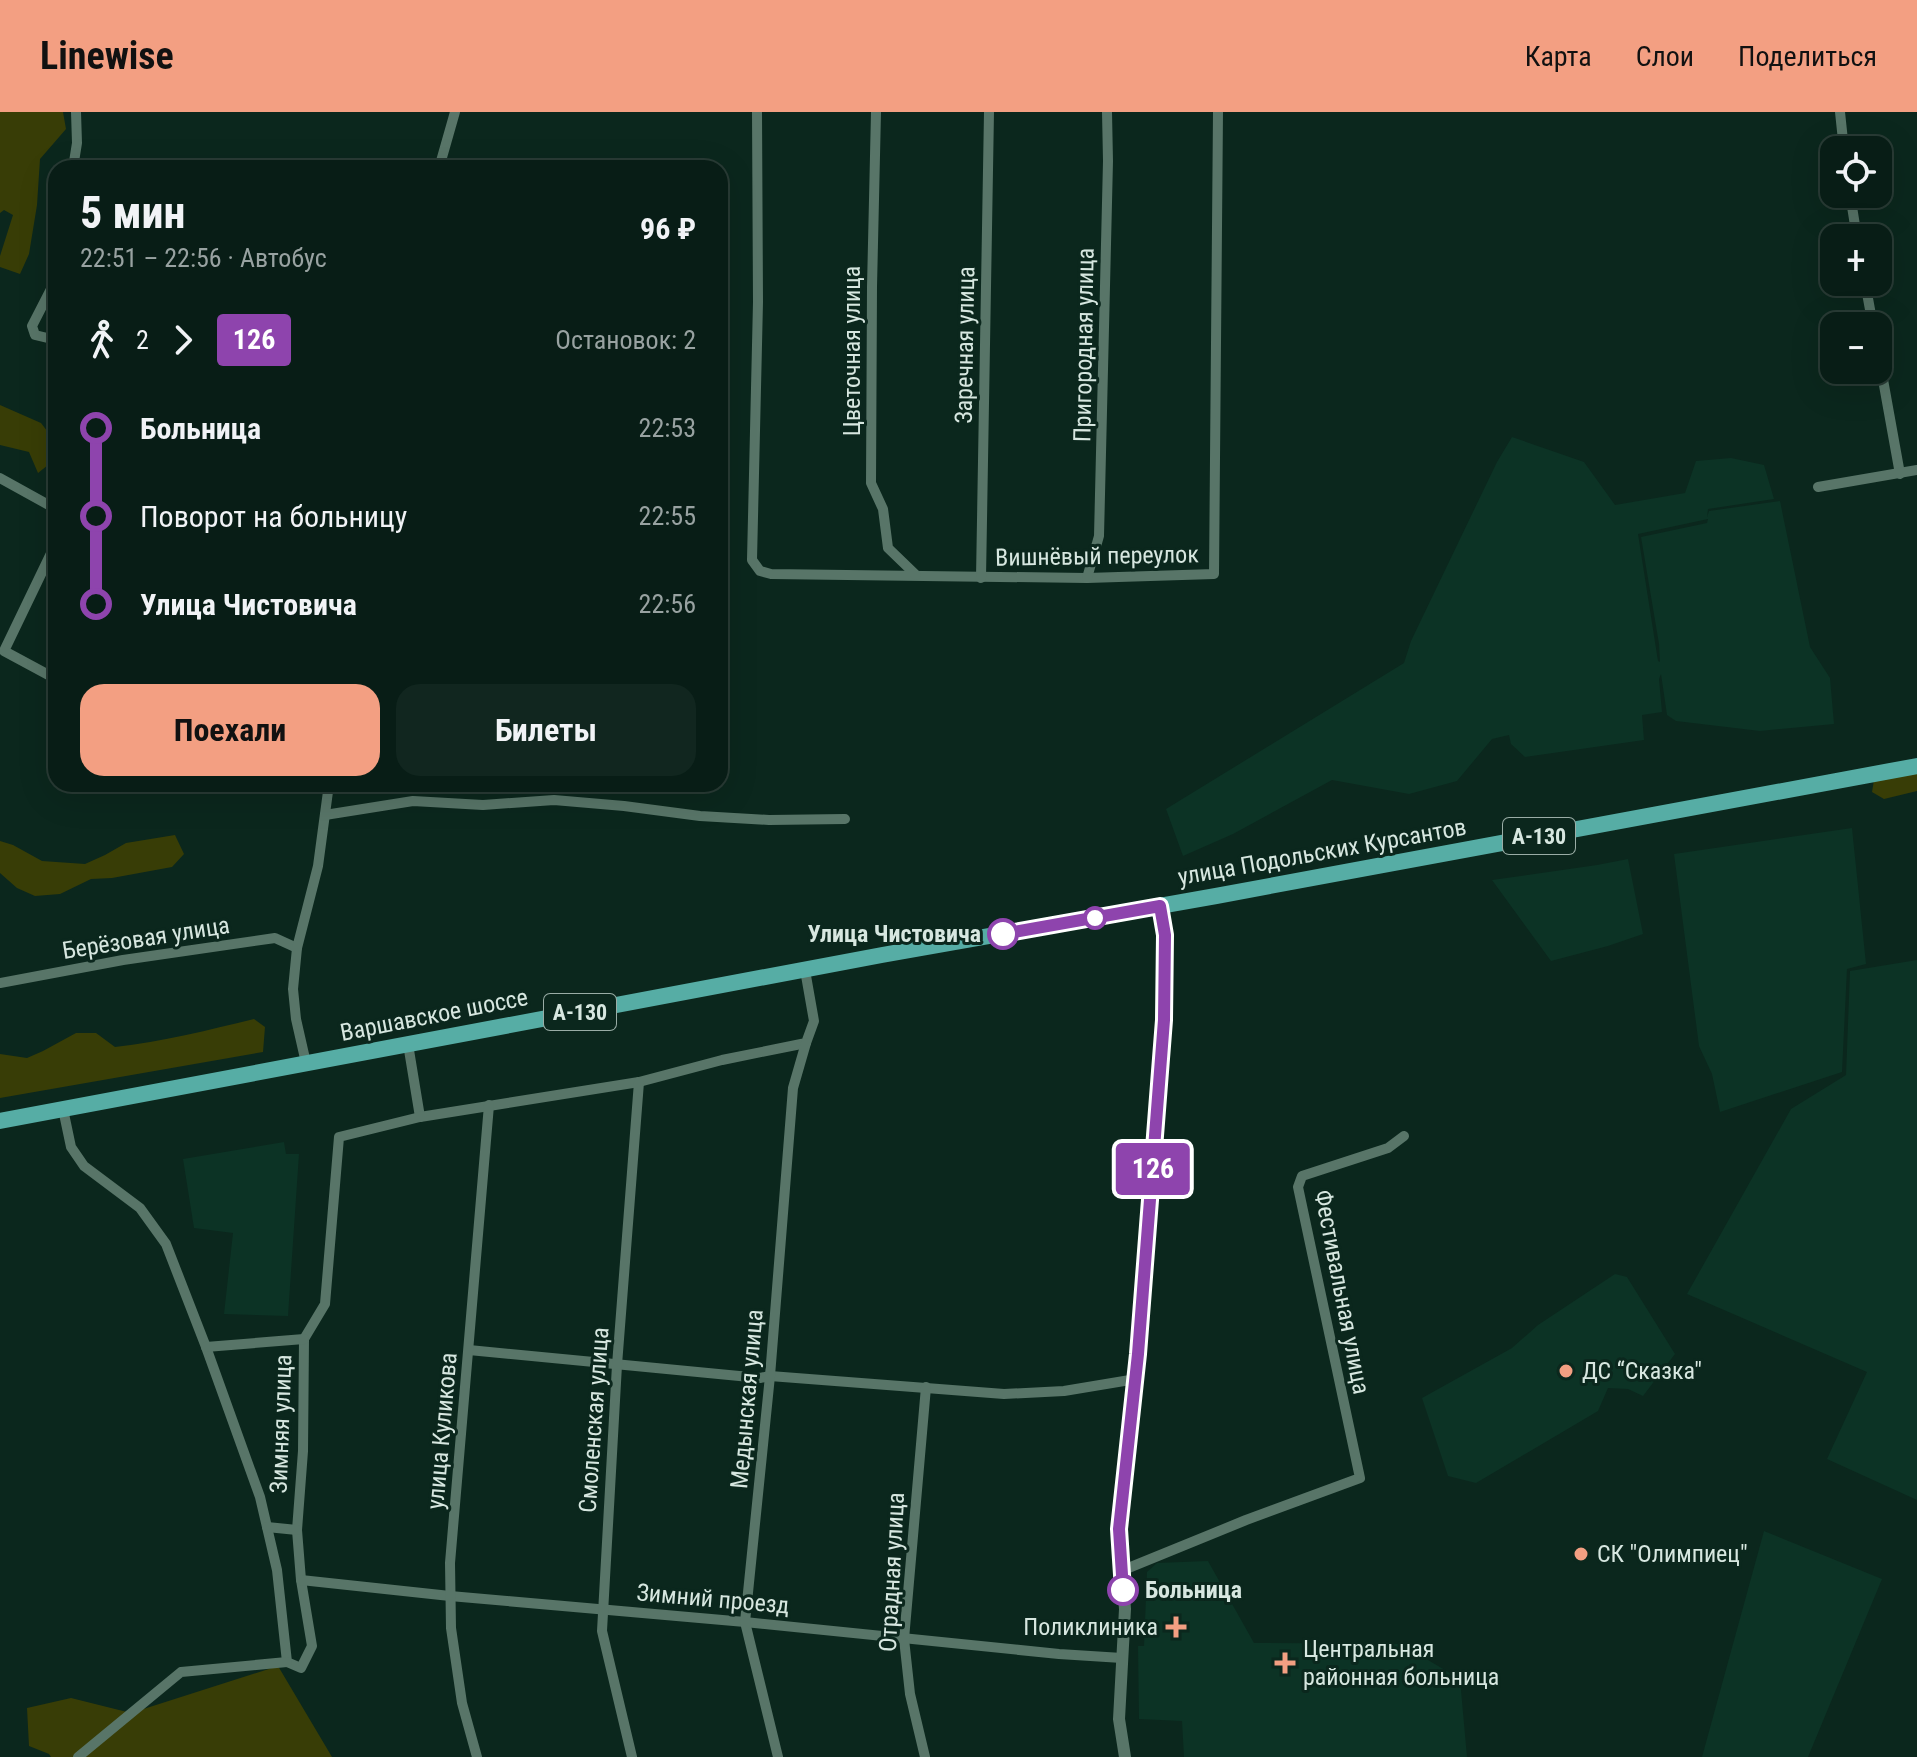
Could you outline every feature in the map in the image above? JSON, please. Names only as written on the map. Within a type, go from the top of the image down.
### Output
[{"type":"main road","name":"улица Подольских Курсантов","points":[[1160,906],[1917,766]]},
{"type":"main road","name":"Варшавское шоссе","points":[[0,1121],[1160,906]]},
{"type":"street","points":[[74,160],[76,112]]},
{"type":"street","points":[[441,160],[455,112]]},
{"type":"street","name":"Вишнёвый переулок","points":[[757,112],[758,302],[752,560],[760,571],[771,574],[981,578],[1214,574],[1218,112]]},
{"type":"street","name":"Цветочная улица","points":[[876,112],[871,483],[883,509],[888,548],[916,575]]},
{"type":"street","name":"Заречная улица","points":[[981,578],[989,112]]},
{"type":"street","name":"Пригородная улица","points":[[1087,578],[1099,536],[1107,112]]},
{"type":"street","points":[[1840,112],[1843,136]]},
{"type":"street","points":[[48,295],[32,326],[35,335],[48,338]]},
{"type":"street","points":[[1884,384],[1900,474]]},
{"type":"street","points":[[1818,487],[1917,470]]},
{"type":"street","points":[[0,478],[48,505]]},
{"type":"street","points":[[48,560],[4,651],[48,675]]},
{"type":"street","points":[[306,1063],[293,989],[297,948],[318,866],[328,792]]},
{"type":"street","points":[[325,815],[413,801],[483,805],[554,800],[713,817],[845,819]]},
{"type":"street","points":[[1125,1757],[1119,1719],[1125,1609],[1119,1529],[1136,1379],[1164,1020],[1165,935],[1160,906]]},
{"type":"street","name":"Берёзовая улица","points":[[0,983],[123,960],[275,938],[297,948]]},
{"type":"street","name":"Медынская улица","points":[[778,1757],[745,1622],[770,1376],[793,1088],[814,1021],[805,970]]},
{"type":"street","points":[[408,1044],[420,1117],[639,1082],[722,1060],[806,1043]]},
{"type":"street","name":"Смоленская улица","points":[[632,1757],[602,1631],[602,1609],[639,1082]]},
{"type":"street","name":"улица Куликова","points":[[477,1757],[462,1703],[451,1628],[450,1563],[489,1105]]},
{"type":"street","points":[[63,1109],[71,1147],[84,1166],[140,1208],[166,1244],[260,1497],[277,1570],[287,1662],[181,1672],[78,1757]]},
{"type":"street","name":"Зимняя улица","points":[[287,1662],[301,1668],[312,1646],[301,1580],[297,1530],[303,1451],[304,1339],[325,1304],[339,1137],[420,1117]]},
{"type":"street","name":"Фестивальная улица","points":[[1121,1571],[1360,1478],[1298,1187],[1302,1176],[1388,1148],[1404,1136]]},
{"type":"street","points":[[206,1347],[304,1339]]},
{"type":"street","points":[[469,1350],[760,1378],[770,1376],[1004,1394],[1064,1391],[1136,1379]]},
{"type":"street","name":"Отрадная улица","points":[[925,1757],[910,1694],[904,1639],[926,1387]]},
{"type":"street","points":[[267,1527],[297,1530]]},
{"type":"street","name":"Зимний проезд","points":[[301,1580],[1122,1658]]},
{"type":"shaded area","points":[[1512,437],[1584,462],[1615,505],[1685,493],[1696,461],[1731,458],[1764,465],[1774,499],[1708,509],[1707,517],[1709,511],[1780,501],[1810,647],[1830,678],[1834,724],[1760,731],[1676,721],[1667,715],[1661,674],[1662,712],[1642,715],[1644,740],[1525,757],[1511,744],[1509,735],[1492,739],[1457,781],[1409,794],[1332,780],[1233,834],[1183,856],[1166,809],[1404,663],[1411,641]],"holes":[[[1708,519],[1707,523],[1641,537],[1660,662],[1638,534]]]},
{"type":"shaded area","points":[[1852,828],[1866,964],[1847,969],[1842,1072],[1720,1112],[1712,1074],[1699,1046],[1674,854]]},
{"type":"shaded area","points":[[1628,859],[1643,934],[1551,961],[1492,880],[1597,865]]},
{"type":"shaded area","points":[[1917,960],[1917,1500],[1827,1459],[1867,1372],[1687,1294],[1791,1109],[1846,1075],[1850,971]]},
{"type":"shaded area","points":[[284,1142],[286,1154],[299,1154],[288,1316],[224,1314],[233,1233],[194,1228],[183,1159]]},
{"type":"shaded area","name":"ДС “Сказка\"","points":[[1615,1274],[1627,1277],[1675,1354],[1643,1396],[1628,1389],[1608,1388],[1598,1411],[1476,1483],[1448,1476],[1422,1398],[1512,1348],[1538,1325]]},
{"type":"shaded area","points":[[1764,1531],[1882,1579],[1808,1757],[1702,1757]]},
{"type":"shaded area","name":"Центральная районная больница","points":[[1208,1561],[1254,1643],[1401,1644],[1460,1679],[1467,1757],[1184,1757],[1182,1721],[1139,1719],[1138,1646],[1144,1646],[1147,1572],[1157,1563]]},
{"type":"green space","points":[[0,112],[63,112],[66,129],[40,159],[29,254],[20,274],[0,267],[0,256],[13,215],[4,210],[0,213]]},
{"type":"green space","points":[[0,405],[41,423],[48,432],[48,465],[38,473],[29,452],[0,445]]},
{"type":"green space","points":[[1917,771],[1917,791],[1884,799],[1872,792],[1874,780]]},
{"type":"green space","points":[[175,835],[184,854],[172,867],[91,879],[60,894],[35,896],[17,888],[0,873],[0,841],[42,861],[85,864],[126,843]]},
{"type":"green space","points":[[254,1019],[265,1027],[263,1052],[0,1098],[0,1054],[27,1058],[76,1033],[96,1033],[115,1047],[168,1039]]},
{"type":"green space","points":[[278,1666],[332,1757],[51,1757],[29,1746],[27,1708],[71,1698],[131,1713]]},
{"type":"bus line","name":"126","points":[[1003,934],[1160,906],[1165,935],[1164,1020],[1138,1354],[1119,1529],[1123,1590]]},
{"type":"place","name":"Улица Чистовича","points":[[1003,934]]},
{"type":"place","name":"ДС “Сказка\"","points":[[1566,1371]]},
{"type":"place","name":"СК \"Олимпиец\"","points":[[1581,1554]]},
{"type":"place","name":"Больница","points":[[1123,1590]]},
{"type":"place","name":"Поликлиника","points":[[1176,1627]]},
{"type":"place","name":"Центральная районная больница","points":[[1285,1663]]}]
